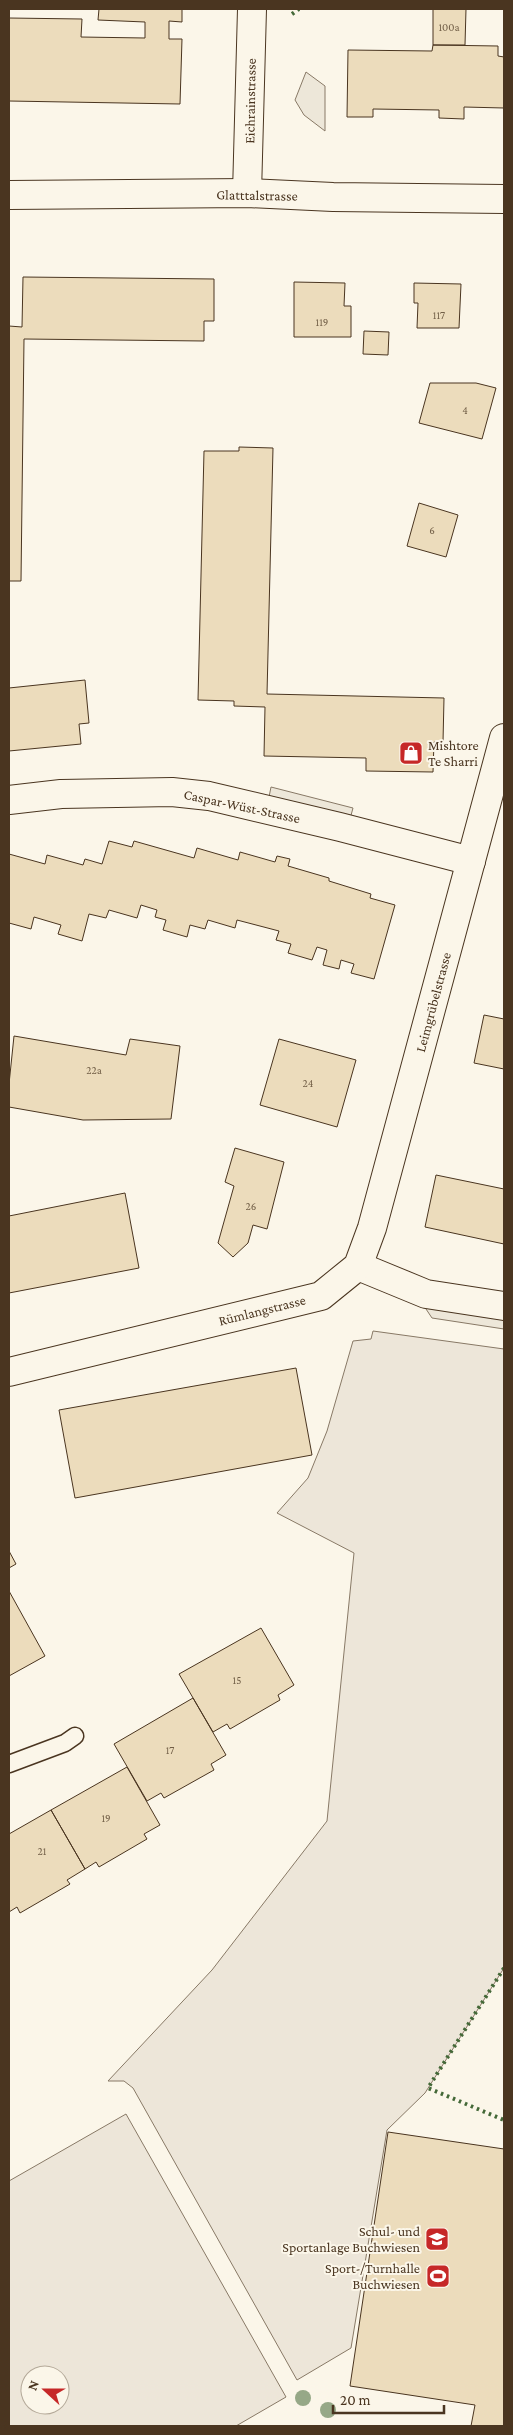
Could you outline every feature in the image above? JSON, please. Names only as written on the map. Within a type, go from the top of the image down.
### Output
[{"type":"street","name":"Eichrainstrasse","points":[[247,193],[252,9]]},
{"type":"street","name":"Glatttalstrasse","points":[[9,195],[247,193],[333,197],[504,200]]},
{"type":"street","name":"Leimgrübelstrasse","points":[[358,1266],[372,1228],[504,738]]},
{"type":"street","name":"Caspar-Wüst-Strasse","points":[[9,800],[61,794],[163,792],[210,796],[471,861]]},
{"type":"street","points":[[358,1266],[426,1294],[504,1306]]},
{"type":"street","name":"Rümlangstrasse","points":[[9,1372],[321,1296],[358,1266]]},
{"type":"lane","points":[[9,1764],[65,1743],[75,1736]]},
{"type":"shaded area","points":[[306,72],[325,86],[325,131],[304,115],[295,100]]},
{"type":"shaded area","points":[[271,787],[353,808],[350,819],[269,797]]},
{"type":"shaded area","points":[[424,1306],[504,1318],[504,1329],[432,1318]]},
{"type":"shaded area","points":[[373,1331],[504,1349],[504,1968],[425,2093],[387,2130],[351,2348],[297,2380],[133,2088],[124,2081],[108,2081],[212,1970],[327,1821],[354,1553],[277,1513],[308,1478],[327,1431],[353,1341],[371,1339]]},
{"type":"shaded area","points":[[126,2114],[286,2397],[236,2426],[9,2426],[9,2181]]},
{"type":"building","points":[[99,9],[182,9],[182,22],[169,21],[169,39],[182,39],[180,104],[9,101],[9,18],[82,19],[81,37],[145,38],[145,22],[98,20]]},
{"type":"building","points":[[433,9],[466,9],[465,45],[433,45]]},
{"type":"building","points":[[433,45],[498,46],[498,56],[504,57],[504,108],[464,107],[464,119],[439,118],[439,110],[373,109],[373,117],[347,117],[348,50],[432,51]]},
{"type":"building","points":[[23,277],[214,279],[214,321],[204,321],[204,341],[24,339],[21,581],[9,581],[9,326],[22,327]]},
{"type":"building","points":[[294,282],[345,283],[344,306],[351,306],[351,337],[294,337]]},
{"type":"building","points":[[414,283],[461,284],[459,328],[417,328],[418,303],[414,303]]},
{"type":"building","points":[[364,331],[389,332],[388,355],[363,354]]},
{"type":"building","points":[[430,383],[476,383],[496,388],[482,439],[419,423]]},
{"type":"building","points":[[239,447],[273,448],[267,694],[444,698],[443,742],[434,742],[433,772],[366,771],[366,758],[264,756],[265,707],[234,706],[234,701],[198,700],[204,451],[239,451]]},
{"type":"building","points":[[419,503],[458,515],[446,557],[407,546]]},
{"type":"building","points":[[85,680],[89,723],[79,724],[81,744],[9,751],[9,688]]},
{"type":"building","points":[[109,841],[132,847],[134,841],[194,858],[197,848],[238,860],[240,852],[275,862],[277,856],[290,859],[288,866],[329,878],[329,881],[371,894],[370,898],[395,905],[374,979],[351,973],[354,964],[341,960],[339,969],[323,965],[327,950],[317,947],[312,960],[288,953],[291,944],[276,940],[279,931],[237,920],[235,928],[208,920],[205,929],[190,925],[187,937],[163,930],[166,920],[155,917],[157,910],[141,905],[137,918],[109,910],[106,918],[89,914],[82,941],[58,934],[61,925],[34,917],[31,929],[9,923],[9,854],[45,864],[47,855],[83,865],[85,859],[102,864]]},
{"type":"building","points":[[484,1015],[504,1019],[504,1069],[474,1063]]},
{"type":"building","points":[[14,1036],[126,1055],[130,1039],[180,1046],[171,1119],[83,1120],[9,1107],[9,1084]]},
{"type":"building","points":[[279,1039],[356,1060],[337,1127],[260,1105]]},
{"type":"building","points":[[235,1148],[284,1162],[267,1229],[253,1225],[248,1243],[233,1257],[218,1243],[234,1186],[225,1182]]},
{"type":"building","points":[[436,1175],[504,1189],[504,1244],[425,1227]]},
{"type":"building","points":[[125,1193],[139,1268],[9,1293],[9,1216]]},
{"type":"building","points":[[296,1368],[312,1455],[75,1498],[59,1410]]},
{"type":"building","points":[[9,1551],[16,1564],[9,1568]]},
{"type":"building","points":[[9,1591],[45,1656],[9,1676]]},
{"type":"building","points":[[261,1628],[294,1685],[278,1695],[280,1700],[230,1729],[227,1724],[213,1732],[179,1674]]},
{"type":"building","points":[[193,1698],[226,1755],[211,1764],[214,1770],[164,1798],[161,1793],[147,1801],[114,1744]]},
{"type":"building","points":[[127,1767],[160,1825],[144,1834],[147,1839],[99,1867],[96,1862],[85,1869],[51,1810]]},
{"type":"building","points":[[51,1810],[85,1869],[67,1880],[70,1884],[20,1913],[17,1907],[9,1912],[9,1834]]},
{"type":"building","name":"Schul- und Sportanlage Buchwiesen","points":[[388,2132],[504,2149],[504,2426],[471,2426],[475,2405],[350,2386]]},
{"type":"hedge","points":[[292,14],[299,9]]},
{"type":"hedge","points":[[504,1968],[428,2088],[504,2120]]},
{"type":"place","name":"Mishtore Te Sharri","points":[[411,753]]},
{"type":"place","name":"Schul- und Sportanlage Buchwiesen","points":[[437,2239]]},
{"type":"place","name":"Sport-/Turnhalle Buchwiesen","points":[[438,2276]]}]
